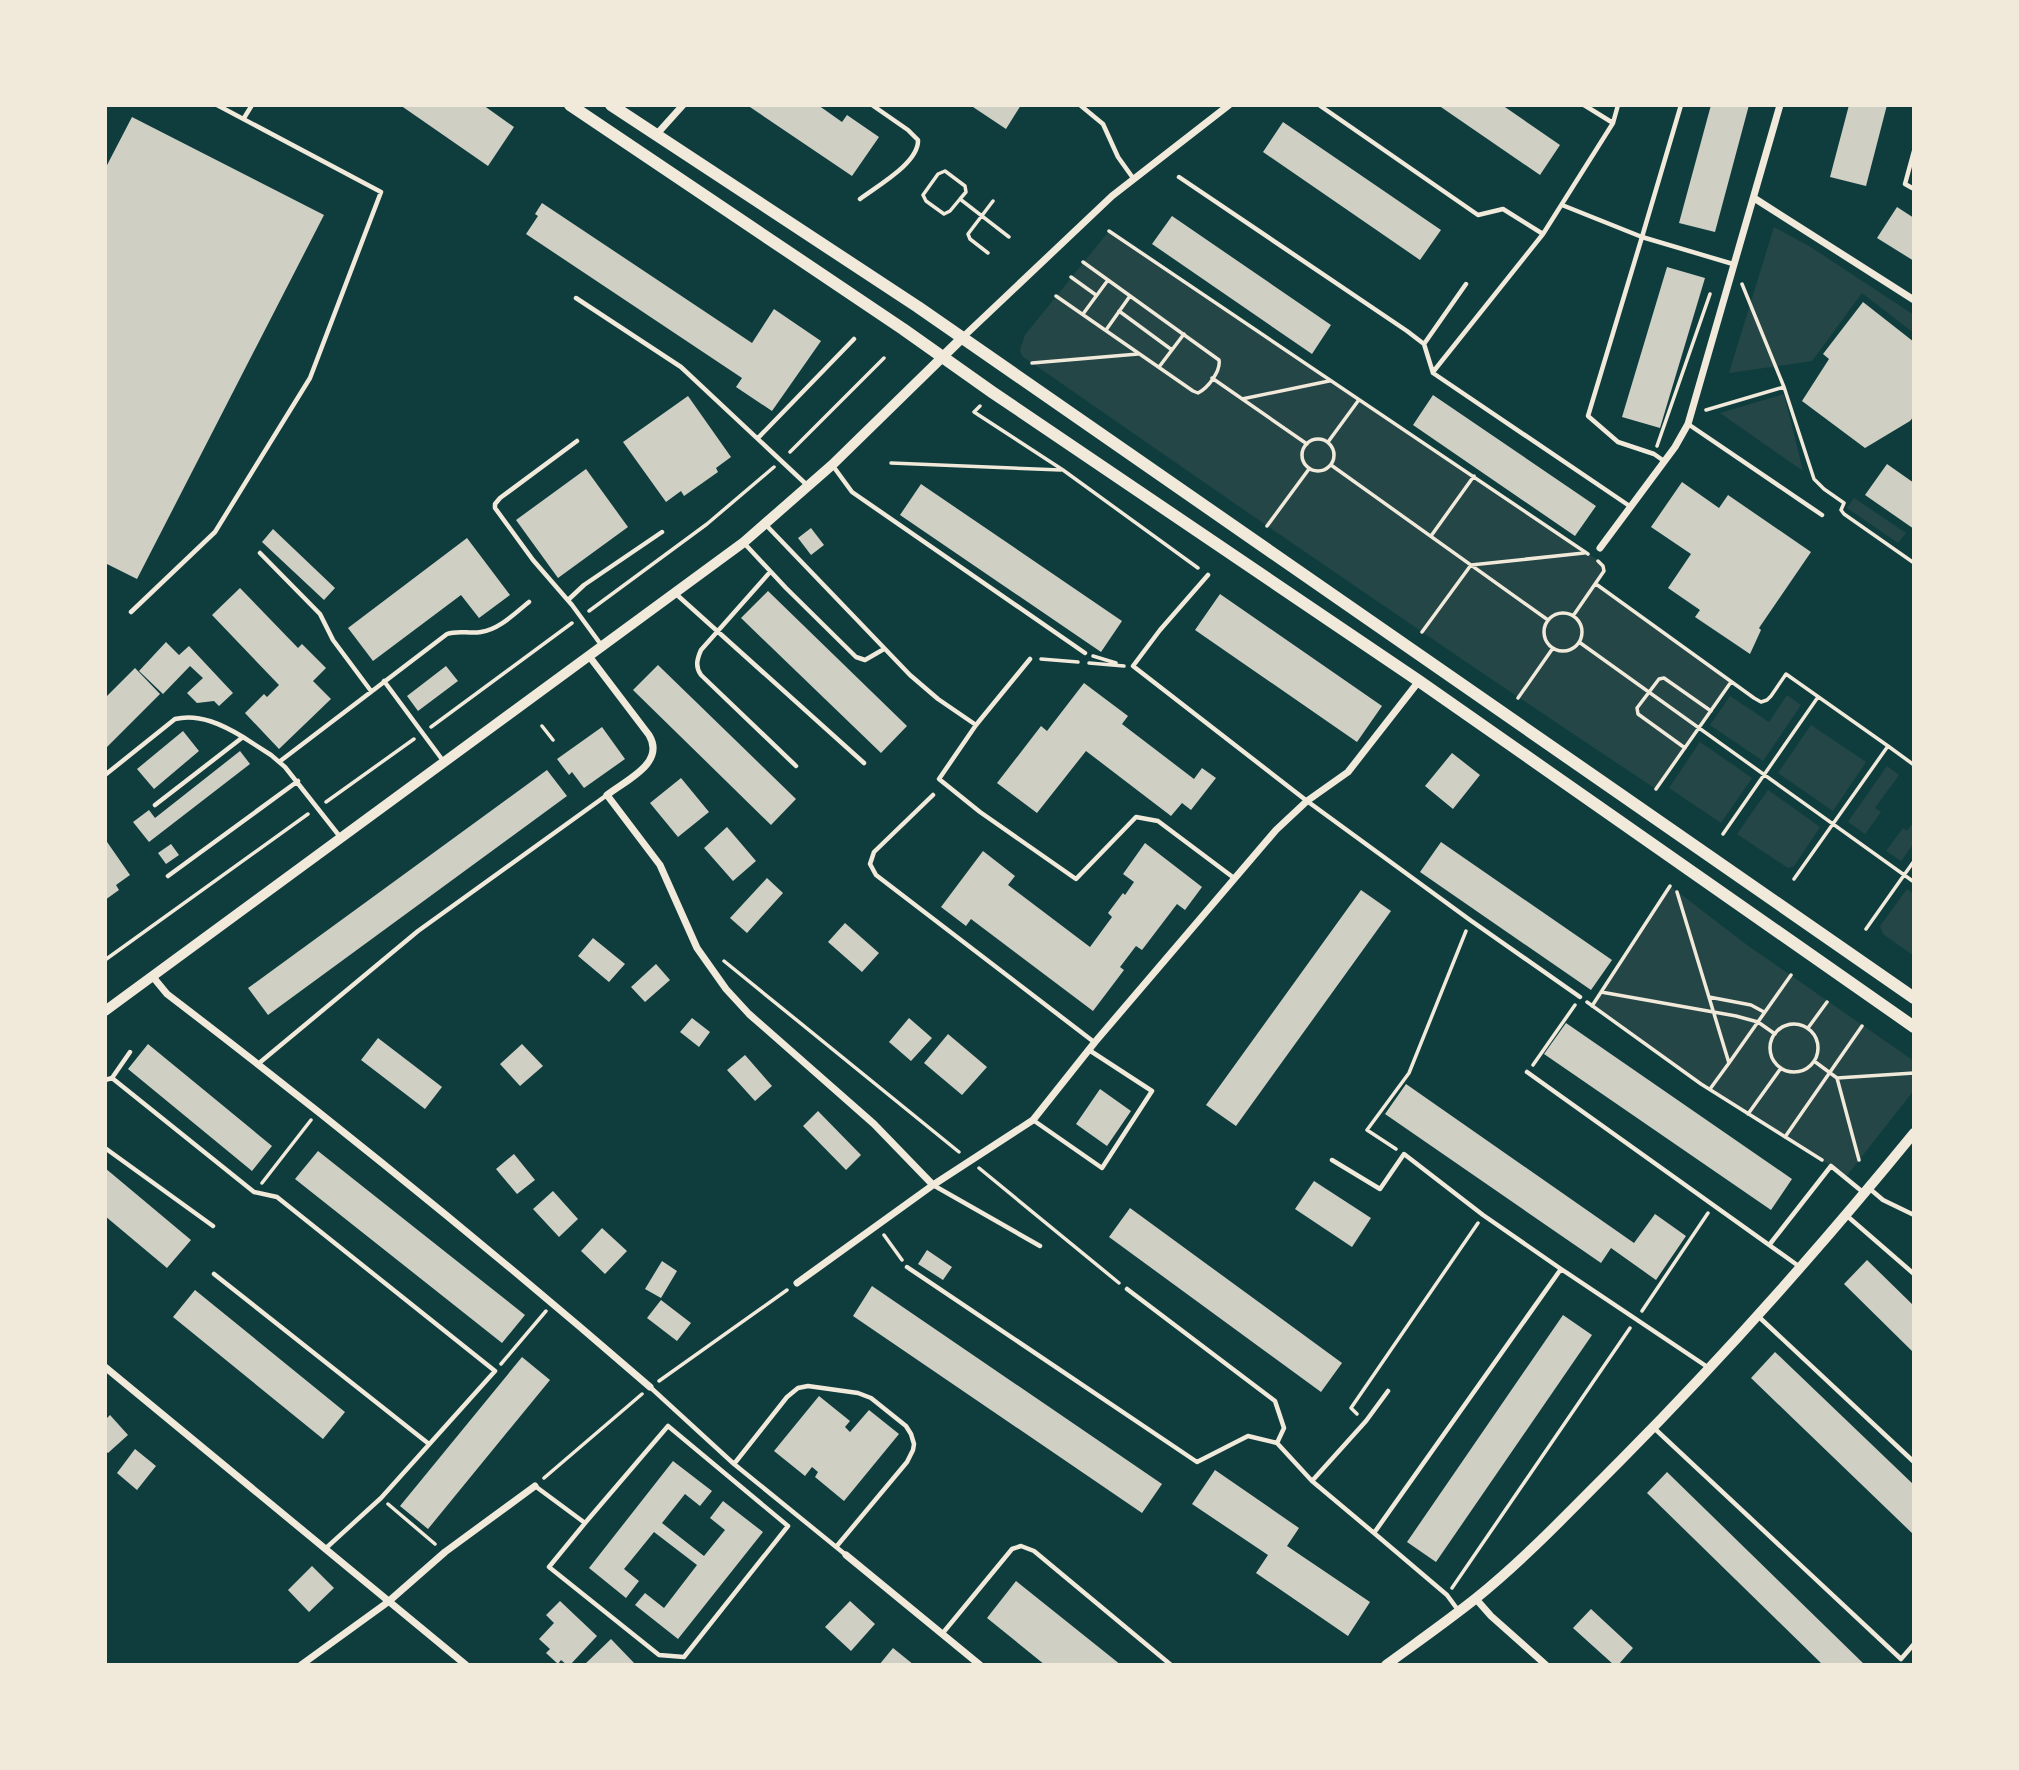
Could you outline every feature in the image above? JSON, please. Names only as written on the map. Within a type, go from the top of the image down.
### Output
[{"type":"main road","points":[[570,105],[1419,681],[1914,1027]]},
{"type":"main road","points":[[611,105],[962,338],[1914,998]]},
{"type":"main road","points":[[105,1011],[744,542],[809,487],[962,338]]},
{"type":"street","points":[[656,135],[683,105]]},
{"type":"street","points":[[962,338],[1133,178],[1229,105]]},
{"type":"street","points":[[1600,548],[1665,462],[1688,424],[1780,105]]},
{"type":"street","points":[[1754,198],[1914,300]]},
{"type":"street","points":[[589,656],[654,745],[649,763],[607,795],[660,866],[697,948],[732,996],[765,1029],[862,1113],[933,1185]]},
{"type":"street","points":[[797,1283],[933,1185],[1033,1120],[1095,1042],[1276,830],[1307,801],[1348,772],[1419,681]]},
{"type":"street","points":[[153,977],[167,994],[318,1112],[553,1303],[650,1387]]},
{"type":"street","points":[[1386,1665],[1476,1599],[1532,1548],[1653,1427],[1758,1317],[1914,1133]]},
{"type":"street","points":[[105,1367],[466,1665]]},
{"type":"street","points":[[302,1665],[388,1602],[445,1552],[535,1486]]},
{"type":"street","points":[[846,1555],[980,1665]]},
{"type":"street","points":[[1476,1599],[1546,1665]]},
{"type":"lane","points":[[131,612],[215,532],[310,379],[381,192],[217,105]]},
{"type":"lane","points":[[244,118],[252,105]]},
{"type":"lane","points":[[860,199],[912,159],[919,148],[918,140],[908,130],[872,105]]},
{"type":"lane","points":[[1080,105],[1102,124],[1118,157],[1133,178]]},
{"type":"lane","points":[[1318,105],[1478,215],[1503,209],[1543,234]]},
{"type":"lane","points":[[1584,105],[1613,123]]},
{"type":"lane","points":[[1433,373],[1543,234],[1613,123],[1618,105]]},
{"type":"lane","points":[[1665,462],[1654,454],[1618,442],[1588,416],[1681,105]]},
{"type":"lane","points":[[1914,151],[1905,184],[1914,190]]},
{"type":"lane","points":[[1179,177],[1407,331],[1424,344],[1433,373],[1631,507]]},
{"type":"lane","points":[[1562,205],[1642,237],[1734,265]]},
{"type":"lane","points":[[1424,344],[1466,284]]},
{"type":"lane","points":[[576,298],[681,367],[809,487]]},
{"type":"lane","points":[[758,438],[854,339]]},
{"type":"lane","points":[[1688,424],[1822,515]]},
{"type":"lane","points":[[577,441],[495,504],[497,512],[533,560],[568,600],[603,647]]},
{"type":"lane","points":[[832,465],[852,492],[1085,653]]},
{"type":"lane","points":[[765,524],[884,649],[928,691],[976,725]]},
{"type":"lane","points":[[568,600],[583,585],[662,532]]},
{"type":"lane","points":[[744,542],[770,572],[856,657],[865,660],[884,649]]},
{"type":"lane","points":[[260,553],[320,614],[333,640],[371,691]]},
{"type":"lane","points":[[770,572],[698,656],[698,671],[796,766]]},
{"type":"lane","points":[[1208,575],[1133,666],[1307,801],[1580,998]]},
{"type":"lane","points":[[675,593],[864,763]]},
{"type":"lane","points":[[279,762],[447,634],[491,629],[530,602]]},
{"type":"lane","points":[[1030,659],[976,725],[939,779],[980,812],[1076,879],[1136,817],[1158,821],[1235,878]]},
{"type":"lane","points":[[384,681],[444,763]]},
{"type":"lane","points":[[105,775],[175,719],[183,717],[206,720],[243,737],[279,762],[298,781],[342,838]]},
{"type":"lane","points":[[155,805],[243,737]]},
{"type":"lane","points":[[168,876],[298,781]]},
{"type":"lane","points":[[258,1064],[418,931],[607,795]]},
{"type":"lane","points":[[933,796],[874,852],[870,863],[876,875],[1095,1042]]},
{"type":"lane","points":[[1033,1120],[1102,1168],[1152,1091],[1089,1050]]},
{"type":"lane","points":[[105,1080],[112,1078],[130,1052]]},
{"type":"lane","points":[[1527,1072],[1801,1267]]},
{"type":"lane","points":[[112,1078],[254,1192],[277,1197],[495,1371],[381,1498],[324,1549]]},
{"type":"lane","points":[[105,1148],[213,1226]]},
{"type":"lane","points":[[1332,1160],[1380,1189],[1404,1154],[1483,1215],[1710,1368]]},
{"type":"lane","points":[[1770,1244],[1831,1166],[1867,1191],[1914,1215]]},
{"type":"lane","points":[[933,1185],[1040,1246]]},
{"type":"lane","points":[[1846,1215],[1914,1274]]},
{"type":"lane","points":[[908,1267],[1197,1462],[1248,1436],[1277,1443],[1312,1481],[1447,1595],[1459,1612]]},
{"type":"lane","points":[[1374,1533],[1561,1269]]},
{"type":"lane","points":[[215,1273],[429,1444]]},
{"type":"lane","points":[[1126,1289],[1275,1401],[1284,1428],[1277,1443]]},
{"type":"lane","points":[[1758,1317],[1914,1462]]},
{"type":"lane","points":[[734,1464],[787,1397],[798,1388],[808,1386],[858,1392],[876,1401],[909,1430],[913,1439],[913,1450],[907,1462],[836,1547]]},
{"type":"lane","points":[[650,1387],[734,1464],[846,1555]]},
{"type":"lane","points":[[1312,1481],[1366,1421],[1388,1391]]},
{"type":"lane","points":[[668,1426],[788,1526],[684,1657],[659,1656],[549,1567],[584,1523],[668,1426]]},
{"type":"lane","points":[[1653,1427],[1901,1659],[1914,1644]]},
{"type":"lane","points":[[535,1486],[584,1523]]},
{"type":"lane","points":[[942,1634],[1012,1549],[1021,1546],[1034,1551],[1171,1665]]},
{"type":"path","points":[[945,171],[965,186],[966,192],[960,199],[944,214],[926,201],[923,195],[938,174],[945,171]]},
{"type":"path","points":[[960,199],[1009,237]]},
{"type":"path","points":[[988,253],[968,236],[970,229],[993,201]]},
{"type":"path","points":[[1109,231],[1599,561],[1604,568],[1573,617]]},
{"type":"path","points":[[1056,296],[1198,393],[1203,391],[1220,368],[1219,360],[1083,262]]},
{"type":"path","points":[[1734,265],[1784,387],[1817,483],[1844,503],[1841,510],[1843,514],[1914,563]]},
{"type":"path","points":[[1071,277],[1096,295]]},
{"type":"path","points":[[1083,314],[1108,280]]},
{"type":"path","points":[[1654,454],[1713,287]]},
{"type":"path","points":[[1106,330],[1130,296]]},
{"type":"path","points":[[1119,311],[1172,349]]},
{"type":"path","points":[[1159,367],[1184,334]]},
{"type":"path","points":[[1032,363],[1140,354]]},
{"type":"path","points":[[1212,378],[1307,444]]},
{"type":"path","points":[[1242,399],[1329,381]]},
{"type":"path","points":[[1691,414],[1784,387]]},
{"type":"path","points":[[1328,442],[1358,401]]},
{"type":"path","points":[[980,406],[974,412],[1063,470],[1208,575]]},
{"type":"path","points":[[1317,439],[1328,442],[1335,456],[1331,465],[1321,472],[1308,469],[1302,457],[1307,444],[1317,439]]},
{"type":"path","points":[[891,463],[1063,470]]},
{"type":"path","points":[[1331,465],[1548,620]]},
{"type":"path","points":[[1267,526],[1308,469]]},
{"type":"path","points":[[1431,536],[1474,477]]},
{"type":"path","points":[[105,960],[670,552]]},
{"type":"path","points":[[1422,632],[1471,565],[1586,553]]},
{"type":"path","points":[[1596,584],[1754,698],[1764,701],[1771,696],[1786,674],[1914,765]]},
{"type":"path","points":[[1564,613],[1573,617],[1581,628],[1579,642],[1566,651],[1553,648],[1545,639],[1548,620],[1564,613]]},
{"type":"path","points":[[1579,642],[1914,882]]},
{"type":"path","points":[[1518,698],[1553,648]]},
{"type":"path","points":[[1085,653],[1122,666]]},
{"type":"path","points":[[1685,748],[1638,714],[1637,708],[1648,692],[1659,679],[1664,678],[1711,711]]},
{"type":"path","points":[[1656,789],[1731,682]]},
{"type":"path","points":[[1723,834],[1818,697]]},
{"type":"path","points":[[542,726],[553,740]]},
{"type":"path","points":[[1794,879],[1888,746]]},
{"type":"path","points":[[1867,929],[1914,861]]},
{"type":"path","points":[[1592,1006],[1670,886]]},
{"type":"path","points":[[1677,892],[1729,1063]]},
{"type":"path","points":[[1404,1154],[1367,1130],[1409,1073],[1470,920]]},
{"type":"path","points":[[722,959],[1126,1289]]},
{"type":"path","points":[[1710,1090],[1791,975]]},
{"type":"path","points":[[1601,992],[1713,1011],[1758,1022],[1775,1034]]},
{"type":"path","points":[[1709,997],[1751,1005],[1764,1012]]},
{"type":"path","points":[[1527,1072],[1580,998],[1710,1090],[1831,1166]]},
{"type":"path","points":[[1808,1028],[1827,1002]]},
{"type":"path","points":[[1790,1024],[1808,1028],[1816,1037],[1818,1045],[1814,1061],[1804,1070],[1797,1072],[1781,1068],[1771,1055],[1770,1047],[1775,1034],[1790,1024]]},
{"type":"path","points":[[1785,1137],[1862,1027]]},
{"type":"path","points":[[1814,1061],[1838,1077],[1914,1073]]},
{"type":"path","points":[[1748,1114],[1781,1068]]},
{"type":"path","points":[[1838,1077],[1859,1160]]},
{"type":"path","points":[[254,1192],[318,1112]]},
{"type":"path","points":[[1447,1595],[1714,1204]]},
{"type":"path","points":[[1366,1421],[1351,1408],[1483,1215]]},
{"type":"path","points":[[877,1225],[908,1267]]},
{"type":"path","points":[[535,1486],[650,1387],[797,1283]]},
{"type":"path","points":[[495,1371],[553,1303]]},
{"type":"path","points":[[381,1498],[445,1552]]},
{"type":"shaded area","points":[[1774,227],[1809,246],[1914,315],[1914,333],[1862,293],[1812,361],[1729,373]]},
{"type":"shaded area","points":[[1109,231],[1599,561],[1604,568],[1596,584],[1731,682],[1656,789],[1417,629],[1022,356],[1020,350],[1025,335]]},
{"type":"shaded area","points":[[1784,394],[1803,471],[1720,413]]},
{"type":"shaded area","points":[[1854,498],[1906,533],[1898,543],[1847,508]]},
{"type":"shaded area","points":[[1787,695],[1801,705],[1763,761],[1710,725],[1730,696],[1769,722]]},
{"type":"shaded area","points":[[1811,725],[1866,762],[1833,811],[1778,773]]},
{"type":"shaded area","points":[[1700,742],[1752,778],[1721,823],[1669,788]]},
{"type":"shaded area","points":[[1887,766],[1899,775],[1875,808],[1881,812],[1865,834],[1848,822]]},
{"type":"shaded area","points":[[1768,790],[1820,827],[1794,866],[1788,868],[1737,834]]},
{"type":"shaded area","points":[[1914,821],[1914,843],[1901,861],[1886,851],[1903,828],[1907,831]]},
{"type":"shaded area","points":[[1670,886],[1747,945],[1914,1061],[1914,1090],[1845,1178],[1831,1166],[1701,1084],[1592,1006]]},
{"type":"shaded area","points":[[1907,889],[1914,894],[1914,956],[1883,934],[1880,926]]},
{"type":"building","points":[[400,105],[483,105],[514,127],[488,166]]},
{"type":"building","points":[[747,105],[818,105],[842,122],[847,115],[879,137],[852,176]]},
{"type":"building","points":[[970,105],[1021,105],[1006,129]]},
{"type":"building","points":[[1438,105],[1502,105],[1560,145],[1540,175]]},
{"type":"building","points":[[1711,105],[1749,105],[1715,232],[1679,223]]},
{"type":"building","points":[[1849,105],[1887,105],[1866,186],[1830,177]]},
{"type":"building","points":[[132,117],[324,215],[137,579],[105,563],[105,169]]},
{"type":"building","points":[[1283,122],[1441,230],[1420,260],[1263,152]]},
{"type":"building","points":[[542,203],[752,343],[774,309],[821,341],[772,411],[736,387],[742,378],[526,234],[538,216],[535,214]]},
{"type":"building","points":[[1897,207],[1914,218],[1914,261],[1877,238]]},
{"type":"building","points":[[1172,216],[1331,325],[1312,354],[1152,244]]},
{"type":"building","points":[[1667,267],[1705,278],[1660,428],[1622,417]]},
{"type":"building","points":[[1863,302],[1914,342],[1914,416],[1865,448],[1802,401],[1829,359],[1823,354]]},
{"type":"building","points":[[1433,395],[1596,506],[1575,536],[1413,425]]},
{"type":"building","points":[[688,396],[731,457],[716,468],[718,472],[684,496],[681,491],[666,502],[623,442]]},
{"type":"building","points":[[1887,464],[1914,483],[1914,529],[1865,495]]},
{"type":"building","points":[[586,469],[628,527],[558,578],[516,520]]},
{"type":"building","points":[[1682,482],[1719,508],[1728,495],[1811,552],[1759,628],[1761,630],[1750,654],[1695,617],[1700,610],[1668,588],[1691,554],[1651,527]]},
{"type":"building","points":[[921,484],[1122,621],[1101,652],[900,515]]},
{"type":"building","points":[[811,528],[824,545],[811,555],[798,538]]},
{"type":"building","points":[[273,529],[335,588],[324,600],[262,542]]},
{"type":"building","points":[[467,538],[510,595],[479,618],[461,595],[373,661],[348,628]]},
{"type":"building","points":[[240,588],[298,648],[302,644],[326,668],[313,681],[331,699],[279,749],[245,713],[264,694],[267,697],[279,685],[212,615]]},
{"type":"building","points":[[768,591],[907,726],[881,753],[741,618]]},
{"type":"building","points":[[1220,594],[1382,706],[1357,742],[1195,630]]},
{"type":"building","points":[[166,642],[179,655],[189,646],[233,693],[219,706],[214,701],[197,703],[187,693],[203,678],[190,666],[163,694],[139,671]]},
{"type":"building","points":[[658,665],[796,799],[771,825],[633,690]]},
{"type":"building","points":[[446,666],[458,681],[418,711],[407,696]]},
{"type":"building","points":[[135,668],[160,694],[105,749],[105,698]]},
{"type":"building","points":[[1084,683],[1128,716],[1122,724],[1194,779],[1202,768],[1216,778],[1191,810],[1182,803],[1171,816],[1086,751],[1037,813],[997,783],[1041,726],[1047,731]]},
{"type":"building","points":[[602,727],[625,759],[584,788],[572,772],[569,775],[557,759]]},
{"type":"building","points":[[183,731],[199,751],[154,789],[137,769]]},
{"type":"building","points":[[240,751],[250,764],[149,842],[133,822],[149,810],[155,818]]},
{"type":"building","points":[[1452,753],[1480,775],[1453,809],[1425,786]]},
{"type":"building","points":[[547,770],[567,796],[268,1015],[248,988]]},
{"type":"building","points":[[681,778],[709,812],[678,837],[650,803]]},
{"type":"building","points":[[727,827],[756,861],[733,881],[704,848]]},
{"type":"building","points":[[105,839],[130,875],[116,885],[119,890],[105,900]]},
{"type":"building","points":[[1441,842],[1612,960],[1591,990],[1420,872]]},
{"type":"building","points":[[1145,843],[1202,887],[1185,910],[1177,904],[1142,950],[1136,946],[1120,967],[1124,970],[1093,1011],[971,919],[966,926],[941,907],[983,851],[1015,876],[1008,885],[1090,947],[1112,917],[1108,913],[1134,882],[1123,874]]},
{"type":"building","points":[[171,844],[179,855],[166,864],[158,853]]},
{"type":"building","points":[[767,878],[783,893],[747,933],[730,918]]},
{"type":"building","points":[[1361,890],[1391,911],[1236,1126],[1206,1105]]},
{"type":"building","points":[[845,923],[879,953],[862,972],[828,942]]},
{"type":"building","points":[[593,938],[625,964],[609,982],[578,956]]},
{"type":"building","points":[[656,964],[670,980],[645,1002],[631,987]]},
{"type":"building","points":[[692,1018],[710,1032],[699,1047],[680,1032]]},
{"type":"building","points":[[909,1018],[932,1038],[911,1061],[889,1042]]},
{"type":"building","points":[[1566,1023],[1792,1179],[1771,1210],[1544,1054]]},
{"type":"building","points":[[948,1034],[987,1067],[962,1095],[924,1063]]},
{"type":"building","points":[[378,1038],[442,1087],[425,1109],[361,1060]]},
{"type":"building","points":[[148,1044],[272,1146],[252,1171],[128,1069]]},
{"type":"building","points":[[522,1044],[543,1066],[520,1086],[500,1064]]},
{"type":"building","points":[[745,1055],[772,1086],[755,1101],[727,1070]]},
{"type":"building","points":[[1406,1084],[1634,1243],[1655,1214],[1686,1236],[1656,1280],[1611,1248],[1601,1263],[1385,1114]]},
{"type":"building","points":[[1100,1089],[1131,1111],[1107,1146],[1076,1124]]},
{"type":"building","points":[[818,1111],[861,1155],[846,1170],[803,1126]]},
{"type":"building","points":[[318,1151],[525,1315],[502,1343],[295,1179]]},
{"type":"building","points":[[514,1154],[535,1180],[517,1194],[496,1169]]},
{"type":"building","points":[[105,1168],[191,1240],[167,1268],[105,1216]]},
{"type":"building","points":[[1314,1181],[1371,1218],[1352,1247],[1295,1209]]},
{"type":"building","points":[[553,1191],[578,1219],[559,1237],[533,1209]]},
{"type":"building","points":[[1130,1208],[1342,1363],[1321,1392],[1109,1237]]},
{"type":"building","points":[[602,1228],[627,1251],[605,1274],[581,1251]]},
{"type":"building","points":[[927,1250],[952,1267],[943,1280],[918,1264]]},
{"type":"building","points":[[1867,1260],[1914,1306],[1914,1353],[1844,1284]]},
{"type":"building","points":[[662,1261],[677,1271],[661,1298],[645,1289]]},
{"type":"building","points":[[872,1286],[1162,1484],[1142,1513],[853,1316]]},
{"type":"building","points":[[195,1290],[345,1412],[323,1439],[173,1317]]},
{"type":"building","points":[[661,1300],[691,1323],[677,1341],[647,1318]]},
{"type":"building","points":[[1563,1315],[1592,1335],[1436,1562],[1407,1542]]},
{"type":"building","points":[[1775,1352],[1914,1485],[1914,1535],[1751,1378]]},
{"type":"building","points":[[522,1357],[550,1380],[428,1529],[400,1506]]},
{"type":"building","points":[[819,1396],[850,1421],[845,1427],[850,1432],[869,1410],[899,1434],[844,1501],[815,1477],[818,1472],[812,1467],[805,1476],[774,1451]]},
{"type":"building","points":[[110,1415],[128,1435],[108,1453],[105,1450],[105,1420]]},
{"type":"building","points":[[135,1449],[156,1466],[137,1490],[117,1473]]},
{"type":"building","points":[[673,1461],[712,1491],[700,1506],[685,1494],[662,1523],[704,1556],[725,1530],[710,1518],[723,1501],[763,1532],[678,1639],[635,1605],[645,1593],[664,1608],[697,1565],[654,1532],[624,1569],[639,1581],[626,1598],[589,1568]]},
{"type":"building","points":[[1215,1470],[1299,1528],[1287,1546],[1370,1602],[1348,1636],[1256,1573],[1268,1555],[1192,1504]]},
{"type":"building","points":[[1667,1472],[1865,1665],[1823,1665],[1647,1493]]},
{"type":"building","points":[[312,1566],[334,1588],[309,1612],[288,1590]]},
{"type":"building","points":[[1016,1581],[1121,1665],[1045,1665],[987,1618]]},
{"type":"building","points":[[560,1601],[597,1636],[570,1665],[561,1660],[558,1664],[546,1653],[550,1649],[539,1639],[554,1623],[546,1615]]},
{"type":"building","points":[[850,1601],[875,1624],[851,1651],[825,1627]]},
{"type":"building","points":[[1591,1609],[1633,1648],[1618,1665],[1614,1665],[1573,1628]]},
{"type":"building","points":[[611,1639],[636,1665],[584,1665]]},
{"type":"building","points":[[893,1648],[914,1665],[879,1665]]}]
